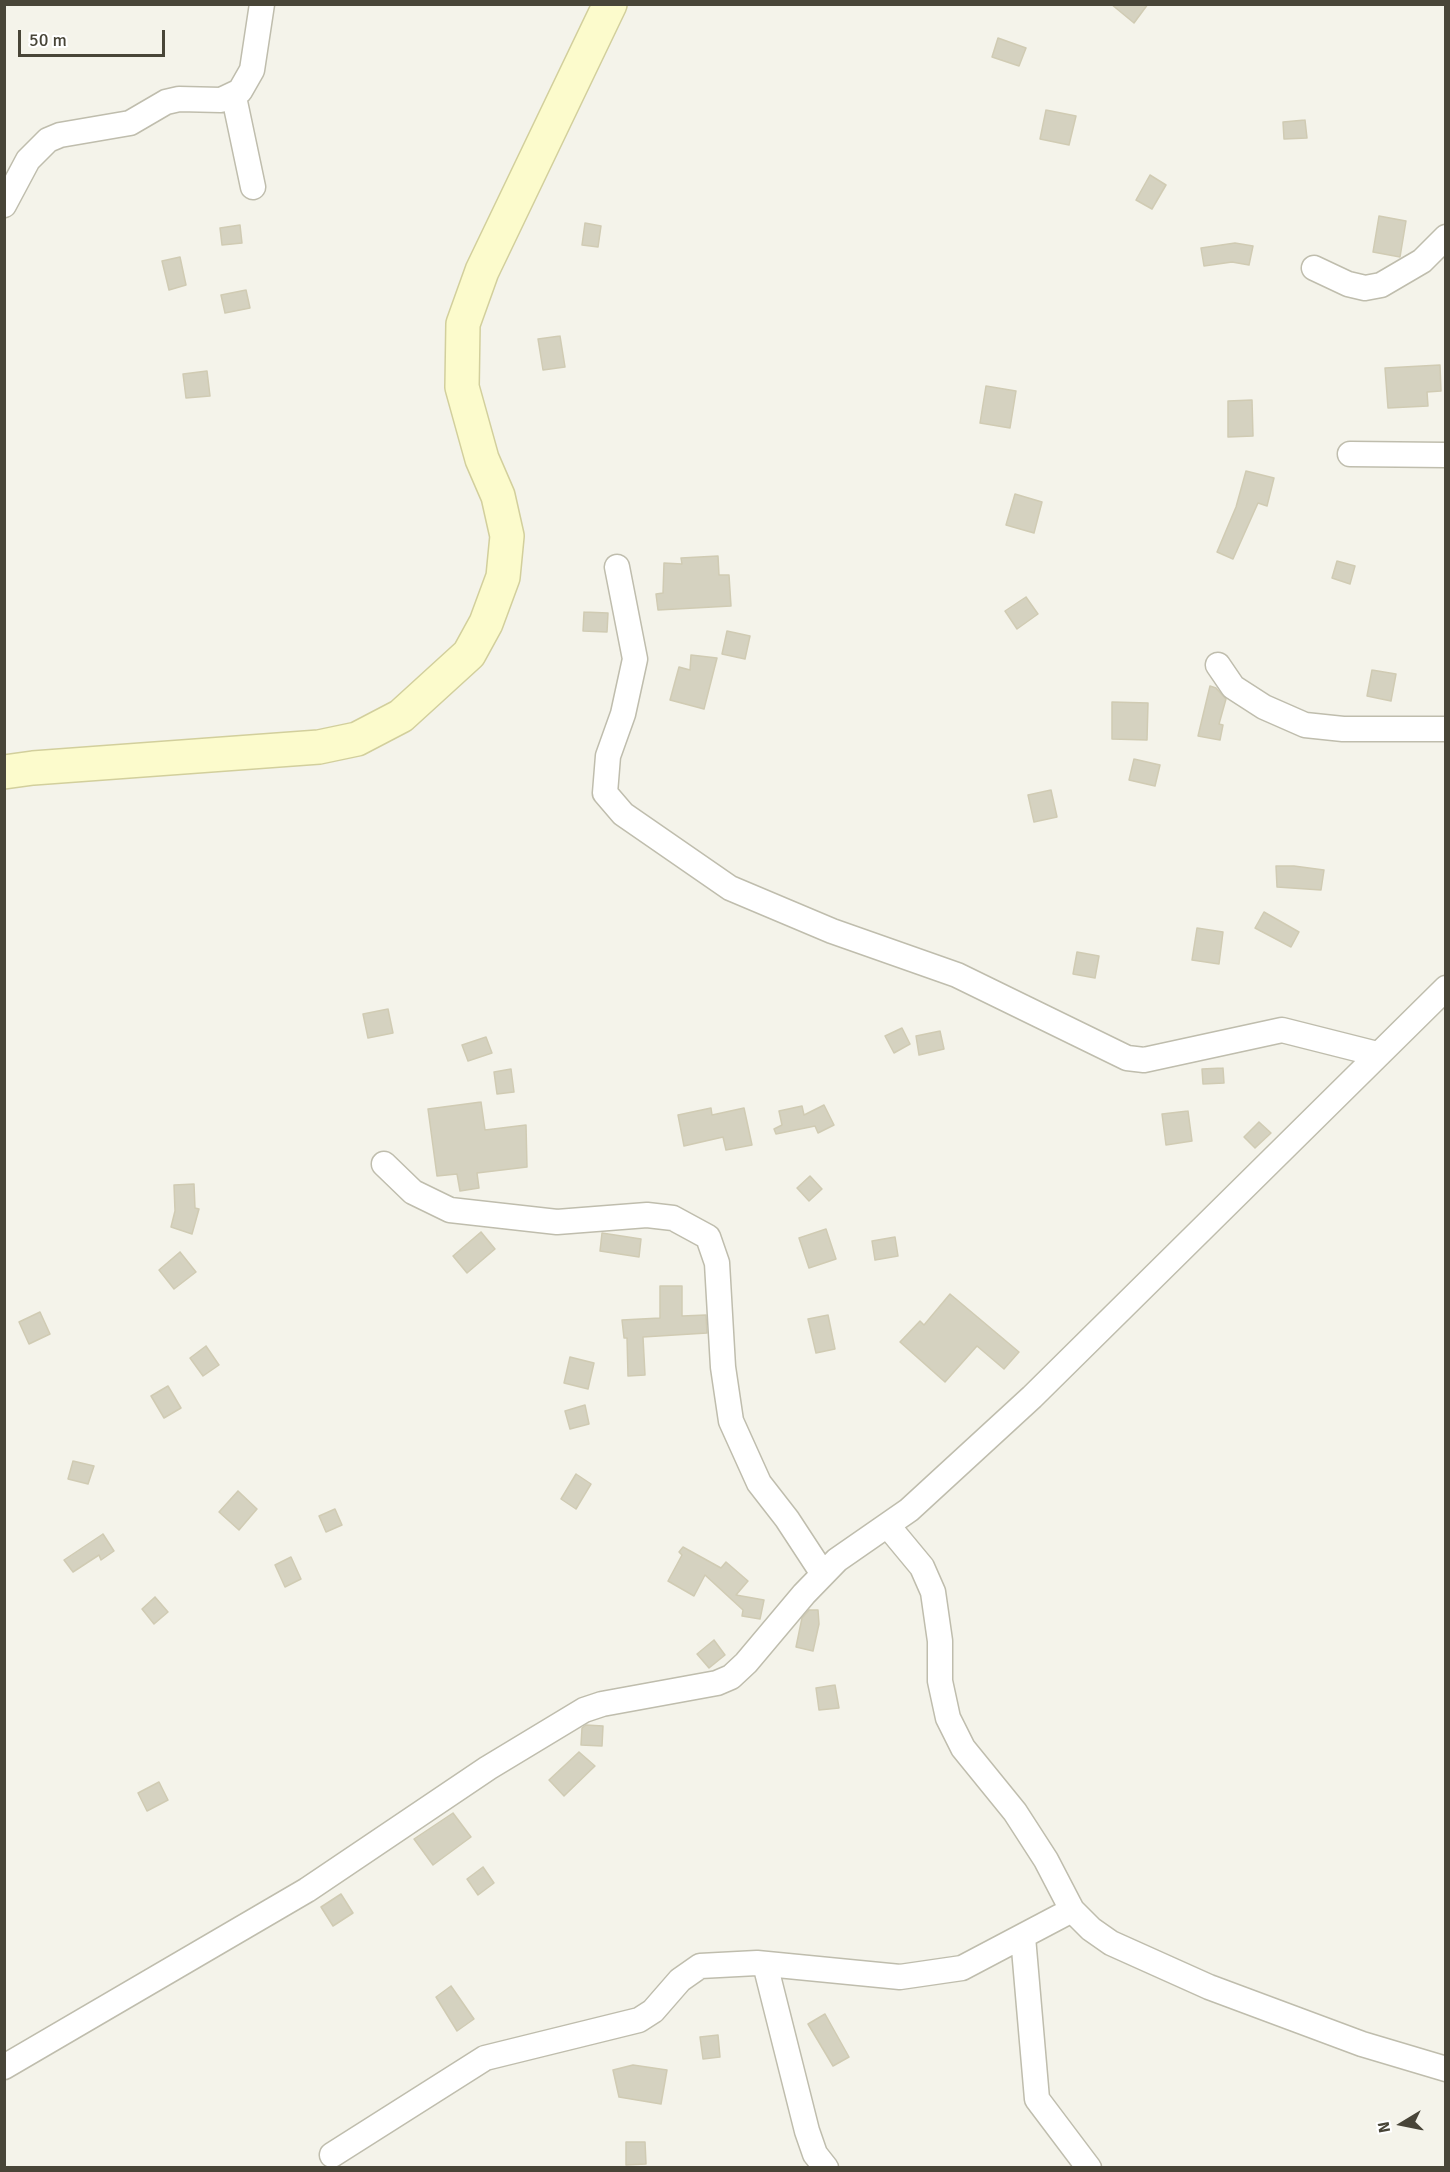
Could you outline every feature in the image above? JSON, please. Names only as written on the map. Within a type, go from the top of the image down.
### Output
[{"type":"main road","points":[[4,772],[319,747],[357,739],[401,716],[469,654],[486,623],[503,578],[507,536],[498,496],[482,459],[462,387],[463,324],[482,271],[610,4]]},
{"type":"street","points":[[5,201],[28,160],[48,140],[60,135],[129,123],[166,102],[179,99],[221,100],[230,97],[246,82],[252,70],[262,4]]},
{"type":"street","points":[[230,97],[234,97],[253,187]]},
{"type":"street","points":[[1314,268],[1348,284],[1365,288],[1381,285],[1422,261],[1446,237]]},
{"type":"street","points":[[1350,454],[1446,455]]},
{"type":"street","points":[[617,567],[635,659],[623,714],[608,756],[605,793],[623,814],[730,888],[832,931],[957,975],[1128,1058],[1144,1060],[1175,1055],[1282,1030],[1377,1054]]},
{"type":"street","points":[[1218,665],[1233,687],[1264,707],[1305,725],[1343,729],[1446,729]]},
{"type":"street","points":[[4,2067],[307,1890],[488,1768],[584,1710],[602,1704],[717,1683],[731,1677],[837,1560],[909,1510],[1032,1397],[1446,988]]},
{"type":"street","points":[[384,1164],[413,1192],[450,1210],[557,1222],[647,1215],[673,1218],[708,1237],[717,1263],[723,1367],[731,1421],[759,1483],[787,1519],[823,1574]]},
{"type":"street","points":[[888,1526],[922,1567],[933,1592],[940,1641],[940,1681],[948,1718],[963,1748],[1015,1812],[1046,1860],[1072,1910],[1091,1929],[1111,1943],[1209,1987],[1362,2044],[1446,2069]]},
{"type":"street","points":[[332,2155],[485,2058],[639,2020],[653,2011],[680,1980],[700,1966],[765,1964],[900,1977],[962,1968],[1072,1910]]},
{"type":"street","points":[[1023,1937],[1037,2099],[1089,2168]]},
{"type":"street","points":[[765,1964],[807,2131],[815,2154],[826,2168]]},
{"type":"building","points":[[1111,4],[1148,4],[1134,23]]},
{"type":"building","points":[[998,38],[1026,48],[1019,66],[992,57]]},
{"type":"building","points":[[1046,110],[1076,116],[1069,145],[1040,139]]},
{"type":"building","points":[[1305,120],[1307,138],[1284,139],[1283,122]]},
{"type":"building","points":[[1150,175],[1166,185],[1152,209],[1136,200]]},
{"type":"building","points":[[1379,216],[1406,221],[1400,257],[1373,252]]},
{"type":"building","points":[[585,223],[601,226],[598,247],[582,245]]},
{"type":"building","points":[[240,225],[242,243],[222,245],[220,228]]},
{"type":"building","points":[[1235,243],[1253,246],[1249,265],[1232,262],[1204,266],[1201,248]]},
{"type":"building","points":[[180,257],[186,285],[169,290],[162,261]]},
{"type":"building","points":[[246,290],[250,308],[225,313],[221,295]]},
{"type":"building","points":[[560,336],[565,367],[543,370],[538,339]]},
{"type":"building","points":[[1440,365],[1441,391],[1427,392],[1428,406],[1388,408],[1385,368]]},
{"type":"building","points":[[207,371],[210,396],[186,398],[183,374]]},
{"type":"building","points":[[986,386],[1016,391],[1010,428],[980,423]]},
{"type":"building","points":[[1252,400],[1253,436],[1228,437],[1228,401]]},
{"type":"building","points":[[1246,471],[1274,478],[1267,506],[1258,503],[1233,559],[1217,552],[1236,507]]},
{"type":"building","points":[[1015,494],[1042,502],[1034,533],[1006,525]]},
{"type":"building","points":[[718,556],[719,575],[729,575],[731,606],[658,610],[656,594],[663,593],[664,563],[682,564],[681,558]]},
{"type":"building","points":[[1337,561],[1355,566],[1350,584],[1332,578]]},
{"type":"building","points":[[1026,597],[1038,614],[1017,629],[1005,611]]},
{"type":"building","points":[[584,612],[608,613],[607,632],[583,631]]},
{"type":"building","points":[[727,631],[750,636],[745,659],[722,654]]},
{"type":"building","points":[[691,655],[717,658],[704,709],[670,700],[679,667],[690,670]]},
{"type":"building","points":[[1372,670],[1396,674],[1391,701],[1367,696]]},
{"type":"building","points":[[1210,686],[1216,688],[1226,699],[1219,724],[1223,725],[1220,740],[1198,736]]},
{"type":"building","points":[[1112,702],[1148,703],[1147,740],[1112,739]]},
{"type":"building","points":[[1134,759],[1160,765],[1155,786],[1129,780]]},
{"type":"building","points":[[1051,790],[1057,817],[1034,822],[1028,795]]},
{"type":"building","points":[[1276,866],[1324,870],[1321,890],[1277,887]]},
{"type":"building","points":[[1264,912],[1299,932],[1291,947],[1255,928]]},
{"type":"building","points":[[1197,928],[1223,932],[1219,964],[1192,960]]},
{"type":"building","points":[[1077,952],[1099,956],[1095,978],[1073,974]]},
{"type":"building","points":[[388,1009],[393,1033],[368,1038],[363,1014]]},
{"type":"building","points":[[902,1028],[910,1044],[894,1053],[885,1036]]},
{"type":"building","points":[[940,1031],[944,1049],[919,1055],[916,1036]]},
{"type":"building","points":[[486,1037],[492,1053],[468,1061],[462,1045]]},
{"type":"building","points":[[1223,1068],[1224,1083],[1203,1084],[1202,1069]]},
{"type":"building","points":[[511,1069],[514,1092],[497,1094],[494,1072]]},
{"type":"building","points":[[481,1102],[485,1130],[526,1125],[527,1167],[477,1173],[479,1188],[460,1191],[457,1174],[437,1176],[428,1109]]},
{"type":"building","points":[[824,1105],[834,1125],[818,1133],[815,1126],[776,1134],[774,1129],[782,1125],[779,1111],[802,1106],[804,1115]]},
{"type":"building","points":[[711,1108],[712,1115],[744,1108],[752,1145],[726,1150],[723,1137],[684,1146],[678,1115]]},
{"type":"building","points":[[1188,1111],[1192,1141],[1166,1145],[1162,1114]]},
{"type":"building","points":[[1259,1122],[1271,1133],[1255,1148],[1244,1137]]},
{"type":"building","points":[[810,1176],[822,1189],[809,1201],[797,1188]]},
{"type":"building","points":[[194,1184],[195,1208],[199,1209],[192,1234],[171,1227],[175,1211],[174,1185]]},
{"type":"building","points":[[826,1229],[836,1259],[809,1268],[799,1238]]},
{"type":"building","points":[[481,1232],[495,1249],[467,1273],[453,1256]]},
{"type":"building","points":[[602,1233],[641,1239],[639,1257],[600,1251]]},
{"type":"building","points":[[895,1237],[898,1256],[875,1260],[872,1241]]},
{"type":"building","points":[[180,1252],[196,1272],[174,1289],[159,1270]]},
{"type":"building","points":[[660,1286],[682,1286],[682,1316],[706,1315],[707,1333],[643,1337],[645,1375],[628,1376],[627,1338],[624,1338],[622,1320],[660,1318]]},
{"type":"building","points":[[950,1294],[1019,1352],[1004,1369],[977,1346],[945,1382],[900,1342],[920,1321],[924,1325]]},
{"type":"building","points":[[40,1312],[50,1334],[29,1344],[19,1322]]},
{"type":"building","points":[[828,1315],[835,1349],[816,1353],[808,1319]]},
{"type":"building","points":[[206,1346],[219,1365],[203,1376],[190,1358]]},
{"type":"building","points":[[570,1357],[594,1363],[588,1389],[564,1383]]},
{"type":"building","points":[[168,1386],[181,1408],[164,1418],[151,1396]]},
{"type":"building","points":[[585,1405],[589,1424],[570,1429],[565,1411]]},
{"type":"building","points":[[73,1461],[94,1466],[88,1484],[68,1479]]},
{"type":"building","points":[[576,1474],[591,1484],[576,1509],[561,1499]]},
{"type":"building","points":[[238,1491],[257,1509],[239,1530],[219,1512]]},
{"type":"building","points":[[335,1509],[342,1525],[326,1532],[319,1516]]},
{"type":"building","points":[[103,1534],[114,1551],[101,1560],[99,1555],[73,1572],[64,1560]]},
{"type":"building","points":[[683,1547],[721,1568],[726,1562],[748,1581],[736,1595],[764,1600],[760,1619],[742,1616],[743,1610],[705,1575],[694,1596],[668,1581],[682,1555],[679,1552]]},
{"type":"building","points":[[291,1557],[301,1579],[285,1587],[275,1565]]},
{"type":"building","points":[[155,1597],[168,1612],[154,1624],[142,1609]]},
{"type":"building","points":[[809,1610],[818,1610],[819,1624],[813,1651],[796,1647],[802,1618]]},
{"type":"building","points":[[714,1640],[725,1655],[709,1668],[697,1654]]},
{"type":"building","points":[[835,1685],[839,1708],[819,1710],[816,1688]]},
{"type":"building","points":[[586,1725],[603,1726],[602,1746],[581,1745],[582,1728]]},
{"type":"building","points":[[579,1752],[595,1766],[564,1796],[549,1780]]},
{"type":"building","points":[[159,1782],[168,1800],[147,1811],[138,1793]]},
{"type":"building","points":[[453,1813],[471,1837],[433,1865],[414,1839]]},
{"type":"building","points":[[483,1867],[494,1883],[478,1895],[467,1879]]},
{"type":"building","points":[[341,1894],[353,1913],[333,1926],[321,1907]]},
{"type":"building","points":[[451,1986],[474,2019],[457,2031],[436,1997]]},
{"type":"building","points":[[825,2014],[849,2057],[833,2066],[808,2024]]},
{"type":"building","points":[[718,2035],[720,2057],[703,2059],[700,2037]]},
{"type":"building","points":[[633,2065],[667,2070],[661,2104],[619,2097],[613,2070]]},
{"type":"building","points":[[626,2142],[645,2142],[646,2164],[626,2165]]}]
